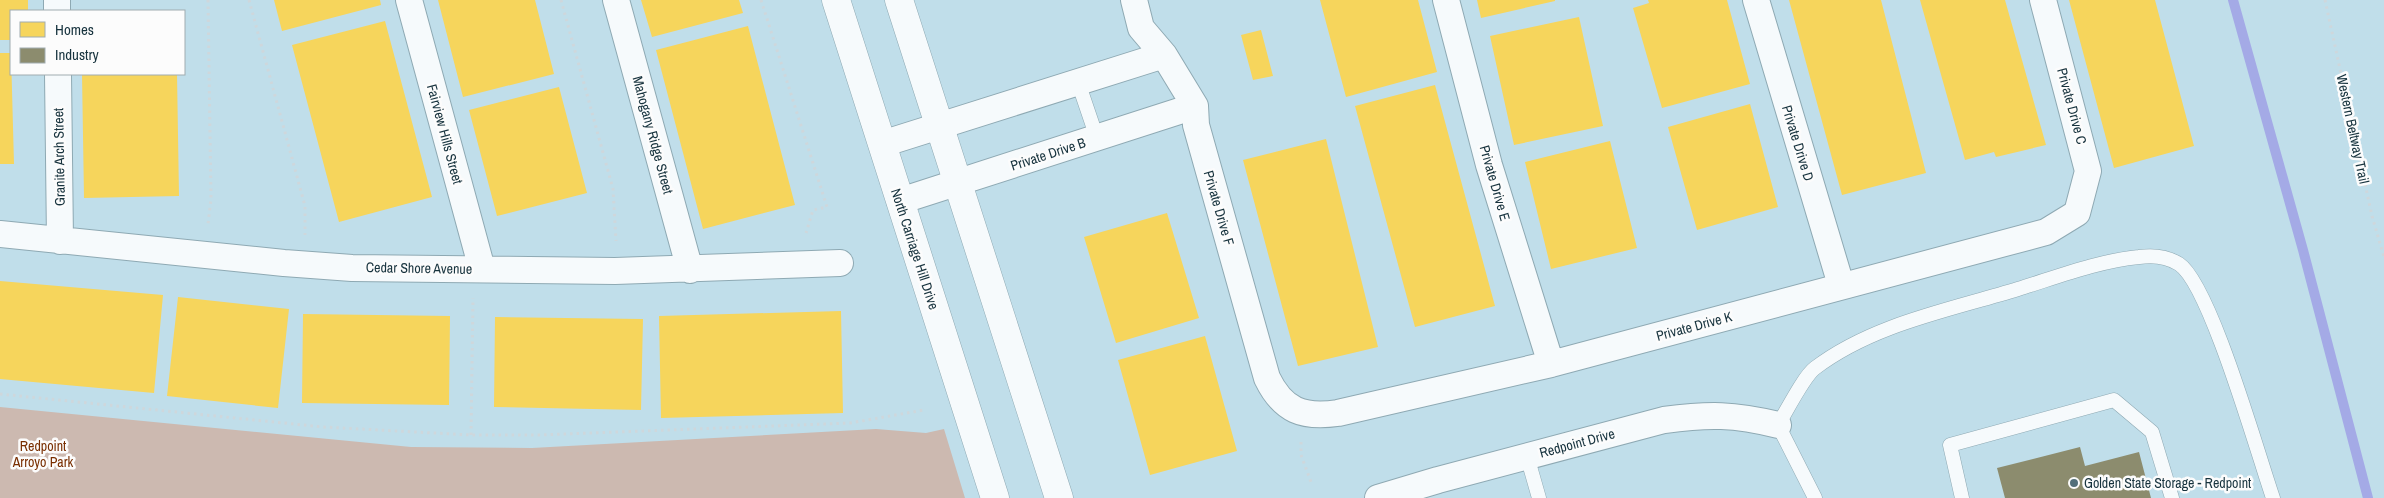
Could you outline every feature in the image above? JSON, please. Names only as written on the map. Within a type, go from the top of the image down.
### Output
[{"type":"street","name":"Fairview Hills Street","points":[[409,0],[477,279]]},
{"type":"street","name":"Mahogany Ridge Street","points":[[616,0],[690,270]]},
{"type":"street","name":"North Carriage Hill Drive","points":[[836,0],[995,498]]},
{"type":"street","points":[[900,0],[938,127],[1059,498]]},
{"type":"street","name":"Private Drive F","points":[[1134,0],[1141,28],[1164,55],[1195,106],[1196,125],[1268,378],[1275,395],[1288,406],[1302,425]]},
{"type":"street","name":"Private Drive E","points":[[1446,0],[1489,165],[1551,364]]},
{"type":"street","name":"Private Drive D","points":[[1756,0],[1841,285]]},
{"type":"street","name":"Private Drive C","points":[[2043,0],[2088,171],[2077,212]]},
{"type":"street","points":[[882,144],[1164,55]]},
{"type":"street","name":"Granite Arch Street","points":[[58,75],[60,241]]},
{"type":"street","name":"Private Drive B","points":[[900,202],[1195,106]]},
{"type":"street","name":"Private Drive K","points":[[1302,425],[1320,416],[1551,364],[1841,285],[2046,232],[2077,212]]},
{"type":"street","name":"Cedar Shore Avenue","points":[[0,234],[317,266],[477,279],[840,263]]},
{"type":"street","name":"Redpoint Drive","points":[[1378,498],[1664,420],[1703,415],[1744,417],[1778,425]]},
{"type":"lane","points":[[1078,82],[1096,138]]},
{"type":"lane","points":[[1815,498],[1778,425],[1812,370],[1846,347],[1888,329],[2097,265],[2139,257],[2157,257],[2180,265],[2194,279],[2219,337],[2273,498]]},
{"type":"lane","points":[[1963,498],[1950,445],[2114,400],[2152,432],[2172,498]]},
{"type":"lane","points":[[1528,456],[1539,498]]},
{"type":"path","points":[[208,0],[211,199],[208,228]]},
{"type":"path","points":[[248,0],[305,206],[305,238]]},
{"type":"path","points":[[560,0],[613,189],[616,244]]},
{"type":"path","points":[[761,0],[827,207],[814,210],[804,239]]},
{"type":"path","name":"Western Beltway Trail","points":[[2325,0],[2372,216],[2384,257]]},
{"type":"path","points":[[471,435],[477,279]]},
{"type":"path","points":[[0,394],[323,427],[471,435],[540,435],[850,423],[924,410]]},
{"type":"path","points":[[1302,425],[1301,454],[1311,482]]},
{"type":"green space","name":"Redpoint Arroyo Park","points":[[0,407],[411,447],[532,448],[876,429],[926,433],[944,429],[965,498],[0,498]]},
{"type":"building: Homes","points":[[0,0],[28,0],[28,10],[10,10],[10,40],[0,40]]},
{"type":"building: Homes","points":[[274,0],[380,0],[381,5],[282,31]]},
{"type":"building: Homes","points":[[438,0],[535,0],[554,74],[463,97]]},
{"type":"building: Homes","points":[[641,0],[739,0],[743,13],[652,37]]},
{"type":"building: Homes","points":[[1320,0],[1418,0],[1437,72],[1346,97]]},
{"type":"building: Homes","points":[[1477,0],[1555,0],[1555,1],[1481,18]]},
{"type":"building: Homes","points":[[1648,0],[1727,0],[1750,84],[1662,108],[1633,8],[1649,3]]},
{"type":"building: Homes","points":[[1789,0],[1881,0],[1926,173],[1842,195]]},
{"type":"building: Homes","points":[[1920,0],[2005,0],[2046,145],[1996,157],[1994,152],[1965,160]]},
{"type":"building: Homes","points":[[2069,0],[2155,0],[2194,146],[2114,168]]},
{"type":"building: Homes","points":[[1579,17],[1603,126],[1514,145],[1490,36]]},
{"type":"building: Homes","points":[[385,21],[432,197],[339,222],[292,45]]},
{"type":"building: Homes","points":[[748,26],[795,205],[703,229],[656,50]]},
{"type":"building: Homes","points":[[1261,30],[1273,76],[1253,80],[1241,35]]},
{"type":"building: Homes","points":[[0,53],[10,53],[14,164],[0,164]]},
{"type":"building: Homes","points":[[82,75],[177,75],[179,196],[84,198]]},
{"type":"building: Homes","points":[[1435,85],[1495,306],[1415,327],[1355,106]]},
{"type":"building: Homes","points":[[559,87],[587,193],[497,216],[469,110]]},
{"type":"building: Homes","points":[[1750,104],[1778,207],[1697,230],[1668,127]]},
{"type":"building: Homes","points":[[1326,139],[1378,347],[1298,366],[1243,160]]},
{"type":"building: Homes","points":[[1610,141],[1637,248],[1551,269],[1525,162]]},
{"type":"building: Homes","points":[[1167,213],[1199,318],[1116,343],[1084,237]]},
{"type":"building: Homes","points":[[0,281],[163,295],[154,393],[0,379]]},
{"type":"building: Homes","points":[[178,297],[289,309],[278,408],[167,396]]},
{"type":"building: Homes","points":[[841,311],[843,413],[661,418],[659,316]]},
{"type":"building: Homes","points":[[303,314],[450,316],[449,405],[302,403]]},
{"type":"building: Homes","points":[[495,317],[643,319],[641,410],[494,407]]},
{"type":"building: Homes","points":[[1205,336],[1237,451],[1150,475],[1118,360]]},
{"type":"building: Industry","name":"Golden State Storage - Redpoint","points":[[2080,447],[2085,466],[2139,452],[2151,498],[2005,498],[1997,468]]},
{"type":"waterway","points":[[2233,0],[2303,250],[2368,498]]},
{"type":"place","name":"Golden State Storage - Redpoint","points":[[2074,483]]}]
